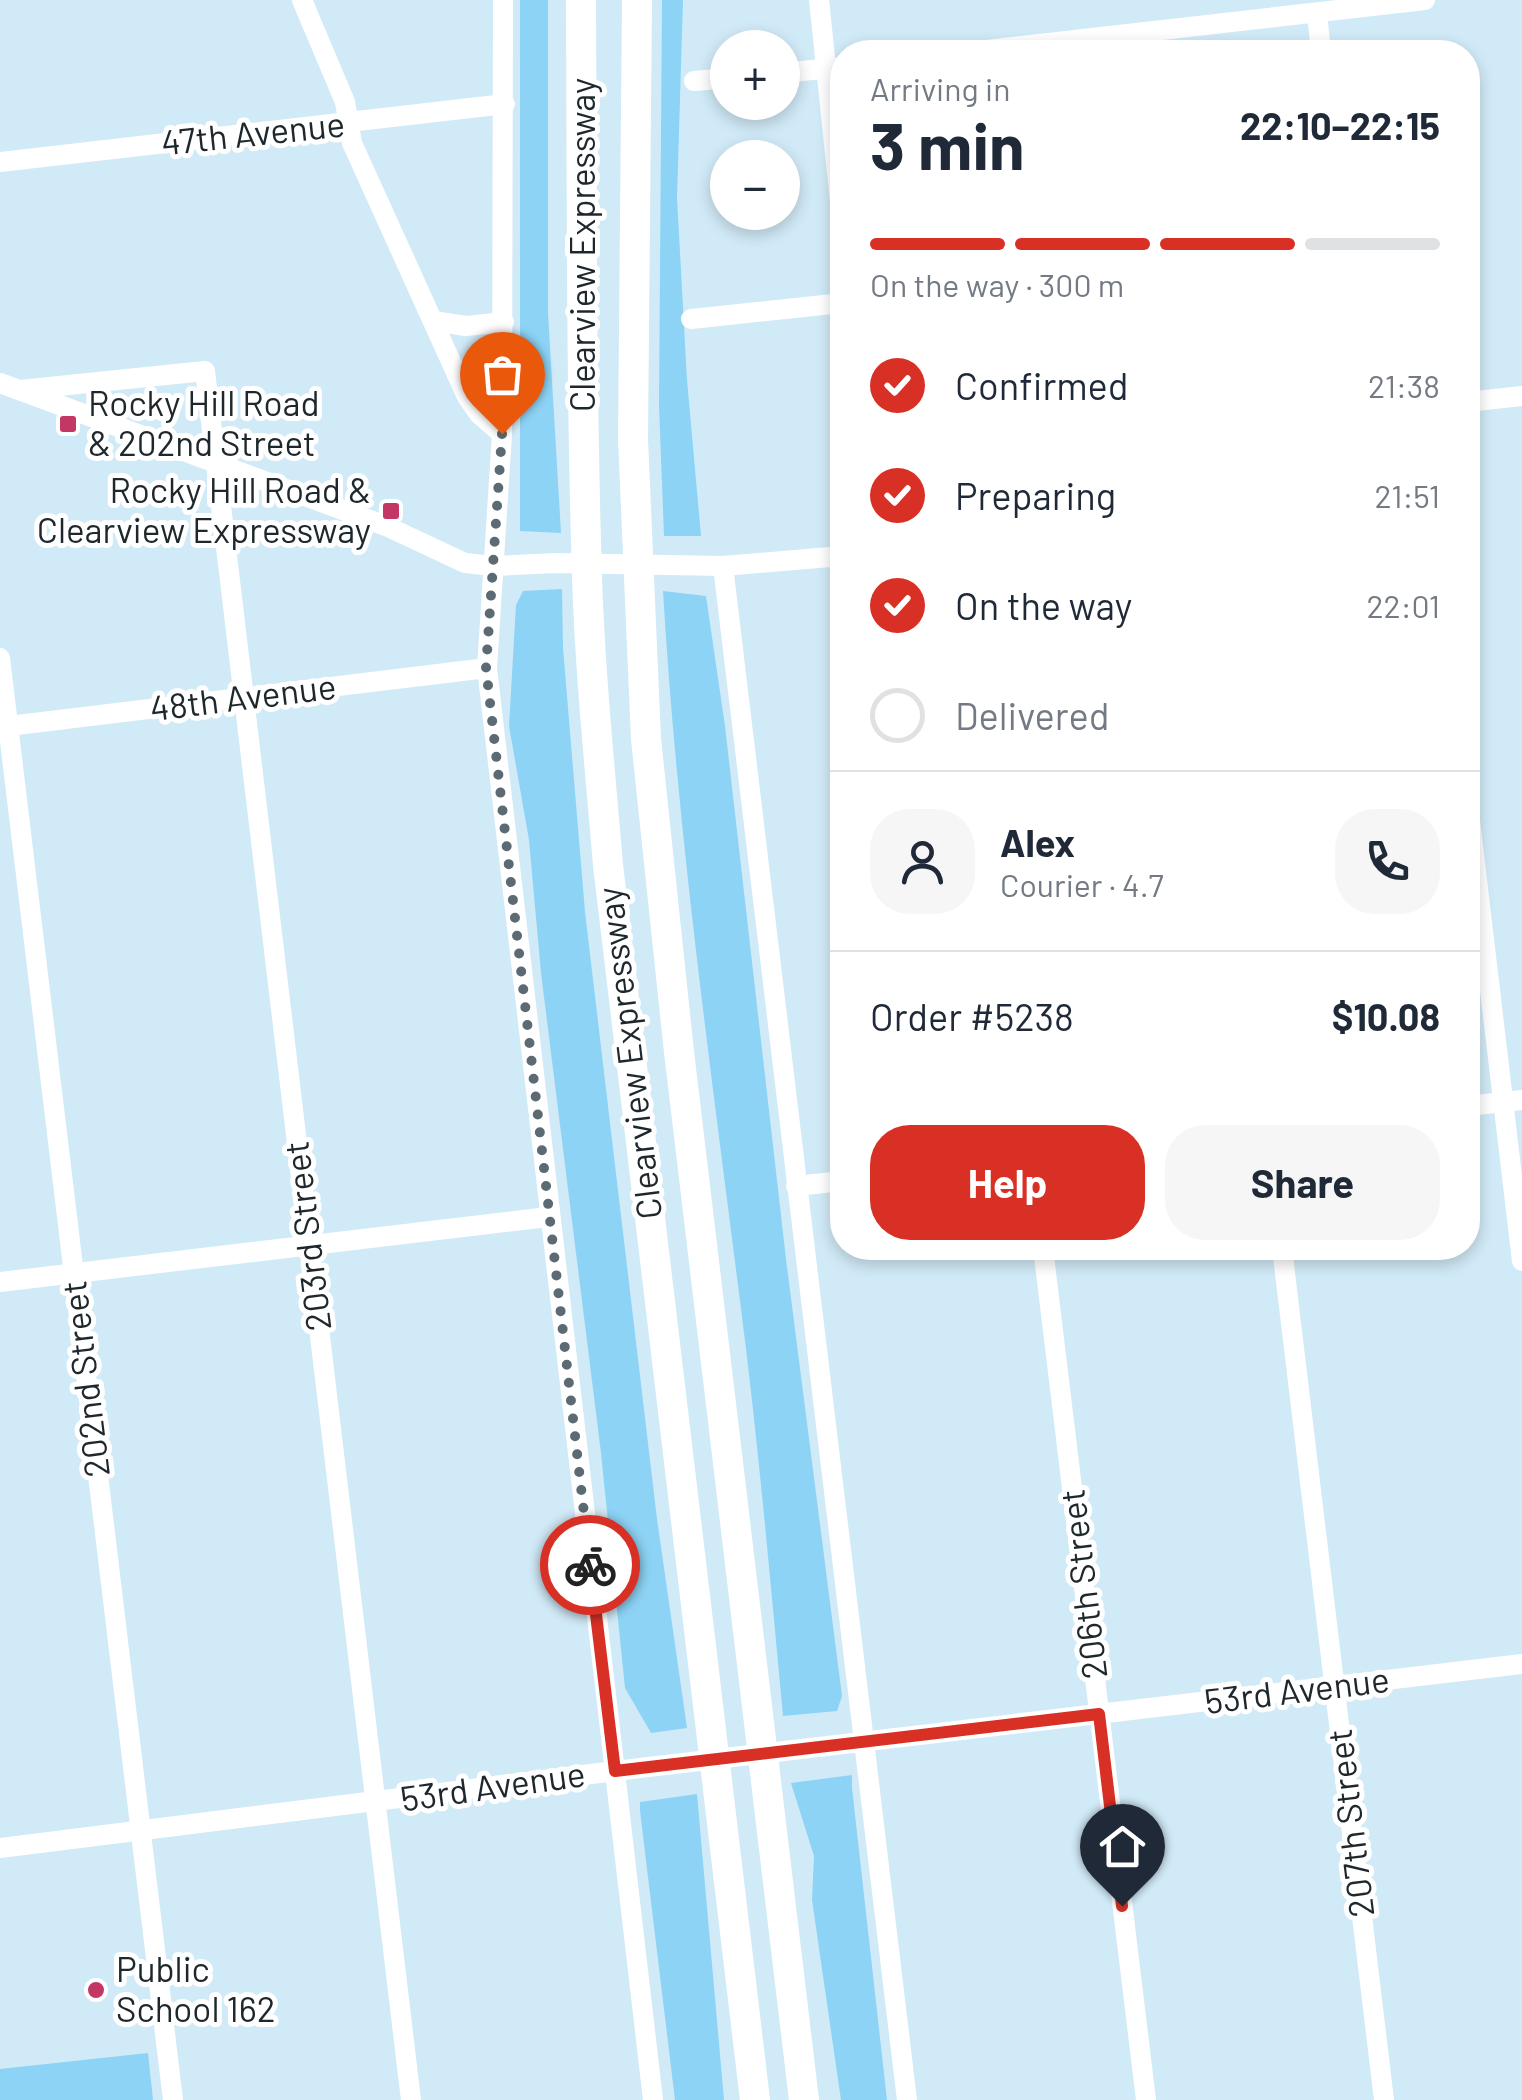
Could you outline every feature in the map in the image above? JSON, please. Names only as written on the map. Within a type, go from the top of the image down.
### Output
[{"type":"highway","name":"Clearview Expressway","points":[[581,0],[584,432],[595,718],[608,865],[755,2100]]},
{"type":"highway","name":"Clearview Expressway","points":[[637,0],[633,439],[646,739],[679,1052],[804,2100]]},
{"type":"highway","points":[[638,98],[644,0]]},
{"type":"street","points":[[302,0],[345,102],[352,142],[433,322],[472,406],[502,434]]},
{"type":"street","points":[[504,0],[502,434],[486,668],[653,2100]]},
{"type":"street","points":[[818,0],[830,51]]},
{"type":"street","points":[[1122,40],[1425,0]]},
{"type":"street","points":[[1316,13],[1319,40]]},
{"type":"street","points":[[800,71],[830,68]]},
{"type":"street","points":[[694,81],[710,80]]},
{"type":"street","name":"47th Avenue","points":[[0,162],[505,104]]},
{"type":"street","points":[[690,319],[830,304]]},
{"type":"street","points":[[433,322],[466,326],[504,322]]},
{"type":"street","name":"203rd Street","points":[[10,386],[206,372],[412,2100]]},
{"type":"street","points":[[10,386],[386,526],[465,563],[723,566],[830,557]]},
{"type":"street","points":[[1480,401],[1522,396]]},
{"type":"street","points":[[723,566],[906,2100]]},
{"type":"street","name":"202nd Street","points":[[0,658],[4,727],[173,2100]]},
{"type":"street","name":"48th Avenue","points":[[4,727],[486,668]]},
{"type":"street","points":[[1480,885],[1512,1101],[1522,1260]]},
{"type":"street","points":[[1480,1105],[1512,1101]]},
{"type":"street","points":[[796,1186],[830,1182]]},
{"type":"street","points":[[0,1282],[548,1217]]},
{"type":"street","name":"206th Street","points":[[1044,1260],[1146,2100]]},
{"type":"street","name":"207th Street","points":[[1283,1260],[1384,2100]]},
{"type":"street","name":"53rd Avenue","points":[[0,1848],[1522,1664]]},
{"type":"shaded area","points":[[520,0],[548,0],[548,313],[561,533],[520,531]]},
{"type":"shaded area","points":[[662,0],[683,0],[677,198],[701,536],[664,536],[659,405]]},
{"type":"shaded area","points":[[562,589],[563,648],[585,912],[657,1519],[687,1728],[651,1733],[625,1688],[601,1453],[541,973],[529,840],[509,726],[516,605],[523,591]]},
{"type":"shaded area","points":[[663,591],[706,596],[842,1696],[837,1711],[783,1716],[752,1405],[686,858]]},
{"type":"shaded area","points":[[852,1775],[887,2100],[841,2100],[812,1900],[814,1856],[791,1783]]},
{"type":"shaded area","points":[[697,1794],[724,2100],[675,2100],[640,1811],[640,1802]]},
{"type":"shaded area","points":[[148,2053],[153,2100],[0,2100],[0,2069]]},
{"type":"way so far","points":[[502,434],[486,668],[590,1565]]},
{"type":"place","name":"Rocky Hill Road & 202nd Street","points":[[68,424]]},
{"type":"place","name":"Rocky Hill Road & Clearview Expressway","points":[[391,511]]},
{"type":"place","name":"Public School 162","points":[[96,1990]]},
{"type":"route","points":[[590,1565],[615,1771],[1099,1714],[1122,1906]]}]
